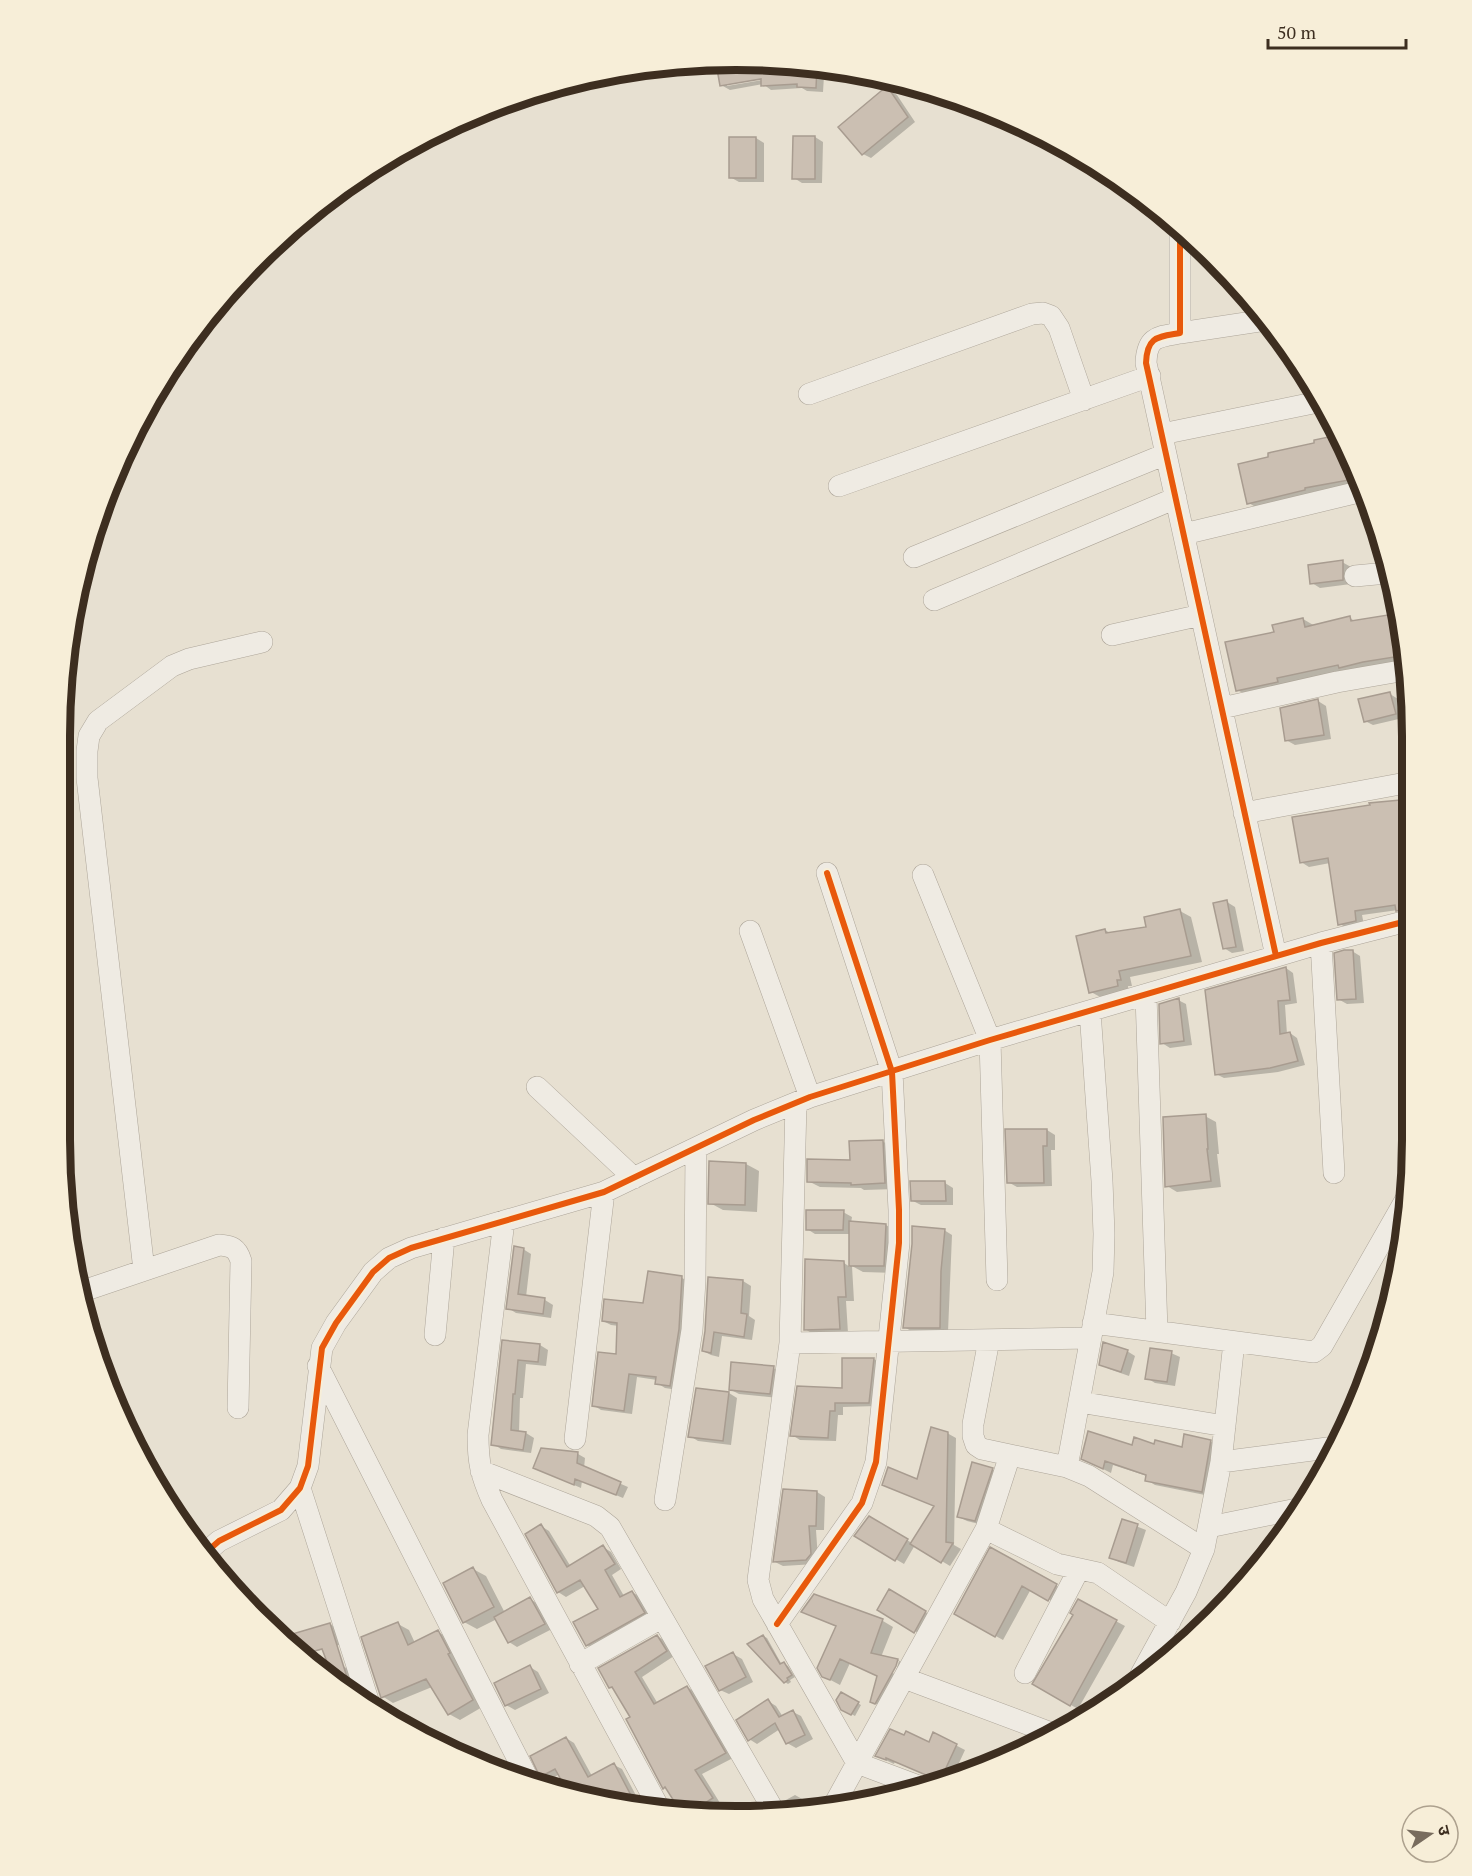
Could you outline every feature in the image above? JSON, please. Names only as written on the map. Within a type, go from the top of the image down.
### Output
[{"type":"street","points":[[1180,333],[1182,242]]},
{"type":"street","points":[[808,394],[1032,314],[1043,313],[1051,316],[1059,328],[1084,400]]},
{"type":"street","points":[[1256,321],[1160,336],[1151,341],[1147,350],[1146,363],[1275,956]]},
{"type":"street","points":[[839,486],[1150,376]]},
{"type":"street","points":[[914,557],[1164,444],[1312,404]]},
{"type":"street","points":[[1184,534],[1355,493]]},
{"type":"street","points":[[934,600],[1176,498]]},
{"type":"street","points":[[1354,576],[1381,574]]},
{"type":"street","points":[[1112,635],[1202,615]]},
{"type":"street","points":[[144,1270],[87,778],[89,736],[98,721],[172,666],[189,659],[262,642]]},
{"type":"street","points":[[1222,708],[1398,671]]},
{"type":"street","points":[[1244,813],[1402,784]]},
{"type":"street","points":[[777,1624],[862,1503],[876,1462],[899,1243],[892,1072],[827,873]]},
{"type":"street","points":[[923,875],[990,1040],[998,1280]]},
{"type":"street","points":[[211,1548],[219,1541],[281,1510],[300,1488],[308,1466],[318,1366],[322,1348],[336,1323],[373,1272],[389,1258],[411,1248],[604,1192],[754,1120],[803,1100],[990,1040],[1275,956],[1402,922]]},
{"type":"street","points":[[750,931],[803,1100],[790,1343],[758,1580],[763,1599],[857,1763],[909,1783]]},
{"type":"street","points":[[1321,943],[1334,1173]]},
{"type":"street","points":[[1146,994],[1157,1331]]},
{"type":"street","points":[[1067,1467],[1102,1272],[1104,1234],[1090,1011]]},
{"type":"street","points":[[537,1087],[634,1178]]},
{"type":"street","points":[[665,1500],[692,1330],[695,1280],[696,1148]]},
{"type":"street","points":[[575,1439],[604,1192]]},
{"type":"street","points":[[790,1343],[989,1340],[1092,1330],[1157,1331],[1314,1352],[1322,1346],[1397,1214]]},
{"type":"street","points":[[504,1221],[478,1435],[478,1460],[492,1500],[655,1801]]},
{"type":"street","points":[[435,1335],[444,1238]]},
{"type":"street","points":[[88,1289],[219,1245],[230,1246],[238,1251],[241,1261],[238,1408]]},
{"type":"street","points":[[989,1340],[973,1424],[976,1445],[982,1449],[1067,1467],[1089,1476],[1204,1549]]},
{"type":"street","points":[[1149,1662],[1196,1571],[1204,1549],[1221,1462],[1234,1342]]},
{"type":"street","points":[[318,1366],[524,1771]]},
{"type":"street","points":[[1079,1402],[1225,1426]]},
{"type":"street","points":[[1221,1462],[1325,1448]]},
{"type":"street","points":[[838,1798],[986,1529],[1010,1455]]},
{"type":"street","points":[[481,1471],[596,1516],[610,1527],[770,1804]]},
{"type":"street","points":[[300,1488],[366,1693]]},
{"type":"street","points":[[1209,1527],[1288,1511]]},
{"type":"street","points":[[986,1529],[1057,1564],[1098,1573],[1170,1622]]},
{"type":"street","points":[[1025,1673],[1079,1569]]},
{"type":"street","points":[[580,1664],[661,1618]]},
{"type":"street","points":[[904,1678],[1043,1730]]},
{"type":"building","points":[[717,71],[817,75],[816,88],[797,87],[797,84],[761,86],[761,79],[720,86]]},
{"type":"building","points":[[885,88],[889,88],[908,117],[862,155],[838,127]]},
{"type":"building","points":[[793,136],[815,136],[815,179],[792,179]]},
{"type":"building","points":[[729,137],[756,137],[756,178],[729,178]]},
{"type":"building","points":[[1330,437],[1349,480],[1305,488],[1305,490],[1247,504],[1238,464],[1268,457],[1268,453],[1314,443],[1314,440]]},
{"type":"building","points":[[1343,560],[1343,580],[1310,584],[1308,565]]},
{"type":"building","points":[[1390,615],[1397,657],[1339,668],[1338,665],[1277,678],[1278,682],[1236,691],[1225,642],[1274,632],[1272,625],[1303,618],[1305,627],[1350,616],[1351,621]]},
{"type":"building","points":[[1390,692],[1396,714],[1364,722],[1358,699]]},
{"type":"building","points":[[1318,699],[1324,735],[1285,741],[1280,708]]},
{"type":"building","points":[[1402,800],[1402,910],[1396,911],[1395,905],[1355,911],[1356,921],[1338,925],[1328,858],[1300,863],[1292,817],[1370,805],[1369,803]]},
{"type":"building","points":[[1227,900],[1236,947],[1223,949],[1213,903]]},
{"type":"building","points":[[1180,909],[1191,956],[1119,971],[1121,980],[1117,980],[1118,986],[1089,993],[1076,936],[1105,929],[1106,933],[1146,927],[1144,917]]},
{"type":"building","points":[[1353,950],[1356,999],[1337,1000],[1334,953]]},
{"type":"building","points":[[1286,967],[1290,1000],[1278,1001],[1280,1034],[1290,1032],[1298,1061],[1270,1068],[1215,1075],[1205,990]]},
{"type":"building","points":[[1179,998],[1184,1041],[1160,1044],[1159,1004]]},
{"type":"building","points":[[1206,1114],[1211,1181],[1165,1187],[1163,1117]]},
{"type":"building","points":[[1005,1129],[1047,1129],[1047,1146],[1043,1146],[1044,1183],[1007,1183]]},
{"type":"building","points":[[883,1140],[885,1183],[851,1185],[851,1183],[807,1182],[807,1159],[850,1160],[849,1141]]},
{"type":"building","points":[[709,1161],[746,1163],[745,1205],[708,1204]]},
{"type":"building","points":[[910,1181],[945,1181],[946,1201],[911,1201]]},
{"type":"building","points":[[806,1210],[844,1210],[843,1230],[806,1230]]},
{"type":"building","points":[[849,1221],[886,1224],[884,1266],[849,1266]]},
{"type":"building","points":[[912,1226],[945,1229],[941,1271],[940,1328],[903,1328]]},
{"type":"building","points":[[514,1246],[524,1248],[518,1294],[545,1298],[543,1314],[506,1309]]},
{"type":"building","points":[[805,1259],[844,1261],[846,1297],[838,1297],[840,1329],[804,1330]]},
{"type":"building","points":[[648,1271],[682,1276],[679,1329],[670,1386],[655,1384],[656,1377],[629,1374],[624,1411],[592,1406],[598,1352],[616,1354],[617,1323],[602,1321],[604,1299],[643,1303]]},
{"type":"building","points":[[708,1277],[743,1280],[741,1313],[747,1314],[744,1337],[714,1332],[711,1353],[702,1351]]},
{"type":"building","points":[[502,1340],[540,1344],[538,1362],[518,1360],[511,1430],[526,1432],[523,1450],[491,1445]]},
{"type":"building","points":[[1103,1342],[1128,1350],[1121,1372],[1099,1365]]},
{"type":"building","points":[[1150,1348],[1172,1351],[1167,1382],[1145,1379]]},
{"type":"building","points":[[842,1358],[874,1358],[869,1403],[835,1403],[835,1411],[830,1411],[828,1438],[790,1436],[797,1386],[842,1388]]},
{"type":"building","points":[[731,1362],[774,1366],[770,1394],[729,1390]]},
{"type":"building","points":[[696,1388],[729,1392],[723,1441],[688,1437]]},
{"type":"building","points":[[931,1427],[948,1432],[946,1542],[953,1543],[941,1563],[910,1544],[934,1506],[882,1485],[888,1467],[917,1479]]},
{"type":"building","points":[[1088,1431],[1132,1445],[1134,1437],[1154,1444],[1155,1440],[1182,1447],[1184,1434],[1211,1440],[1202,1492],[1145,1481],[1146,1475],[1105,1461],[1103,1469],[1081,1459]]},
{"type":"building","points":[[541,1448],[578,1452],[577,1463],[621,1482],[616,1495],[575,1479],[574,1485],[533,1468]]},
{"type":"building","points":[[972,1462],[993,1468],[975,1521],[957,1517]]},
{"type":"building","points":[[783,1489],[817,1491],[816,1526],[809,1526],[811,1554],[806,1560],[773,1562]]},
{"type":"building","points":[[869,1516],[908,1539],[895,1561],[854,1536]]},
{"type":"building","points":[[1122,1519],[1138,1524],[1126,1563],[1109,1558]]},
{"type":"building","points":[[541,1524],[567,1567],[603,1545],[615,1564],[605,1570],[620,1597],[632,1591],[645,1613],[586,1646],[573,1622],[598,1609],[580,1580],[557,1593],[525,1534]]},
{"type":"building","points":[[990,1547],[1057,1584],[1048,1601],[1022,1586],[995,1637],[954,1614]]},
{"type":"building","points":[[473,1567],[494,1607],[463,1623],[443,1583]]},
{"type":"building","points":[[889,1589],[926,1611],[914,1633],[877,1610]]},
{"type":"building","points":[[814,1594],[883,1619],[871,1653],[898,1659],[875,1704],[870,1702],[877,1676],[840,1659],[830,1680],[822,1677],[817,1668],[836,1626],[801,1612]]},
{"type":"building","points":[[530,1597],[545,1624],[508,1643],[494,1617]]},
{"type":"building","points":[[1078,1599],[1117,1620],[1070,1706],[1032,1684],[1073,1615],[1070,1613]]},
{"type":"building","points":[[398,1622],[408,1645],[438,1630],[473,1700],[448,1715],[426,1679],[381,1698],[361,1637]]},
{"type":"building","points":[[330,1623],[348,1680],[329,1666],[322,1649],[311,1652],[291,1634]]},
{"type":"building","points":[[657,1635],[667,1651],[635,1672],[654,1704],[687,1686],[726,1753],[695,1770],[713,1798],[703,1804],[675,1802],[665,1787],[663,1789],[626,1719],[630,1717],[598,1668]]},
{"type":"building","points":[[763,1635],[780,1664],[784,1662],[792,1675],[784,1683],[747,1644]]},
{"type":"building","points":[[733,1652],[746,1677],[719,1691],[705,1666]]},
{"type":"building","points":[[530,1665],[541,1689],[505,1706],[494,1683]]},
{"type":"building","points":[[841,1692],[859,1702],[851,1715],[841,1710],[836,1700]]},
{"type":"building","points":[[768,1699],[779,1717],[793,1710],[805,1735],[786,1744],[775,1723],[748,1741],[736,1720]]},
{"type":"building","points":[[890,1729],[904,1735],[906,1731],[929,1742],[933,1732],[957,1744],[944,1772],[929,1776],[886,1758],[886,1760],[875,1756]]},
{"type":"building","points":[[566,1737],[588,1777],[614,1763],[632,1797],[563,1783],[555,1769],[539,1775],[530,1756]]},
{"type":"cycle path","points":[[1180,241],[1180,333],[1155,339],[1149,347],[1146,363],[1276,956]]},
{"type":"cycle path","points":[[777,1624],[862,1503],[876,1462],[899,1243],[892,1072],[827,873]]},
{"type":"cycle path","points":[[211,1548],[219,1541],[281,1510],[300,1488],[308,1466],[322,1348],[336,1323],[373,1272],[389,1258],[411,1248],[604,1192],[754,1120],[810,1097],[990,1040],[1321,943],[1402,922]]}]
